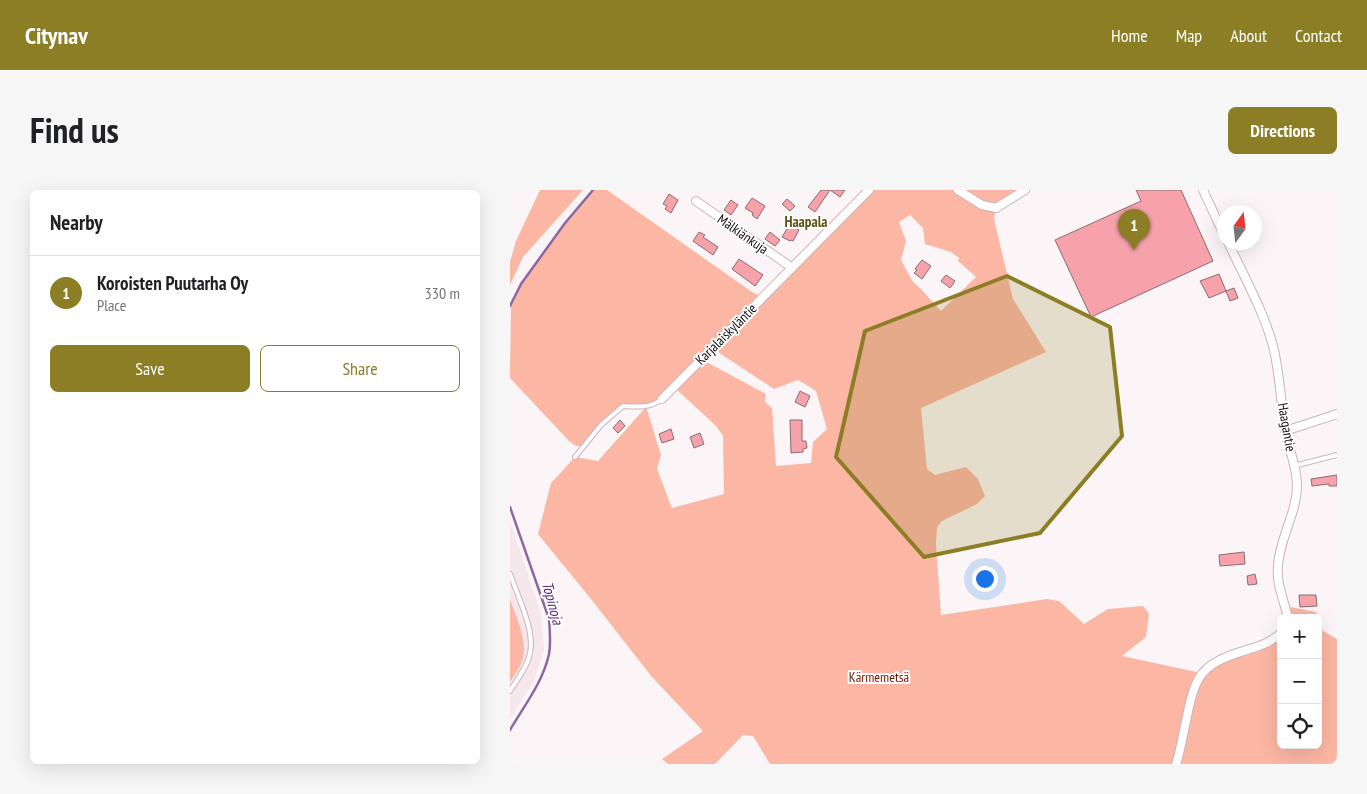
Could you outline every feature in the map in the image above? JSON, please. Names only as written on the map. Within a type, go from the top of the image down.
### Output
[{"type":"street","name":"Karjalaiskyläntie","points":[[662,399],[869,190]]},
{"type":"street","points":[[958,190],[982,205],[996,208],[1025,190]]},
{"type":"street","points":[[1203,190],[1217,220]]},
{"type":"street","name":"Mälkiänkuja","points":[[696,201],[791,268]]},
{"type":"street","name":"Haagantie","points":[[1232,250],[1259,307],[1274,348],[1281,384],[1286,431],[1297,484],[1296,501],[1281,546],[1278,564],[1278,578],[1287,614]]},
{"type":"street","points":[[1286,431],[1337,414]]},
{"type":"street","points":[[1176,764],[1199,677],[1209,666],[1223,658],[1267,643],[1277,636]]},
{"type":"lane","name":"Karjalaiskyläntie","points":[[575,457],[601,425],[623,406],[639,408],[656,404],[662,399]]},
{"type":"lane","points":[[1294,466],[1337,454]]},
{"type":"lane","points":[[510,574],[529,630],[531,648],[528,660],[510,691]]},
{"type":"highlighted area","points":[[1007,276],[1110,327],[1122,436],[1040,533],[924,557],[836,457],[865,331]]},
{"type":"shaded area","points":[[510,521],[541,614],[544,650],[534,681],[510,719]]},
{"type":"green space","points":[[540,190],[583,190],[523,257],[510,285],[510,262],[516,241]]},
{"type":"green space","name":"Kärmemetsä","points":[[593,190],[607,190],[752,292],[762,297],[869,190],[1025,190],[996,208],[994,219],[1013,299],[1046,352],[921,408],[927,469],[935,475],[966,467],[978,479],[985,496],[977,504],[942,521],[937,527],[936,544],[941,615],[1047,599],[1059,601],[1084,624],[1108,609],[1143,606],[1149,614],[1146,637],[1122,656],[1206,674],[1224,663],[1263,648],[1277,640],[1277,749],[1322,749],[1322,629],[1337,639],[1337,764],[770,764],[753,736],[743,735],[715,764],[668,764],[662,759],[703,731],[652,677],[538,534],[551,483],[575,457],[598,461],[646,407],[623,406],[612,414],[584,446],[576,446],[569,441],[510,378],[511,304],[521,284],[565,223]],"holes":[[[910,215],[923,228],[925,244],[951,252],[976,277],[941,311],[913,282],[901,260],[906,241],[899,222]],[[712,348],[774,389],[798,380],[816,391],[827,429],[813,442],[811,463],[776,466],[772,408],[765,402],[766,394],[701,359]],[[674,387],[716,426],[723,436],[724,494],[672,508],[657,469],[661,455],[646,406],[662,399]]]},
{"type":"green space","points":[[510,599],[521,630],[524,654],[521,664],[510,682]]},
{"type":"green space","points":[[1291,607],[1316,612],[1317,614],[1290,614]]},
{"type":"building","points":[[821,190],[830,190],[815,212],[808,207]]},
{"type":"building","points":[[830,190],[845,190],[840,197]]},
{"type":"building","points":[[1136,190],[1181,190],[1213,261],[1091,317],[1055,240],[1141,201]]},
{"type":"building","points":[[669,194],[678,200],[671,213],[665,209],[667,206],[663,204]]},
{"type":"building","points":[[752,198],[765,206],[757,219],[752,215],[753,213],[745,208]]},
{"type":"building","points":[[787,199],[795,206],[790,211],[782,204]]},
{"type":"building","points":[[731,200],[738,205],[731,215],[724,210]]},
{"type":"building","points":[[790,224],[799,230],[793,241],[782,237]]},
{"type":"building","points":[[699,232],[718,247],[713,255],[693,241]]},
{"type":"building","points":[[770,232],[780,240],[775,246],[765,239]]},
{"type":"building","points":[[739,259],[763,275],[755,286],[732,269]]},
{"type":"building","points":[[922,260],[931,266],[922,279],[914,273]]},
{"type":"building","points":[[1219,274],[1226,291],[1209,298],[1200,281]]},
{"type":"building","points":[[946,275],[955,281],[950,288],[941,281]]},
{"type":"building","points":[[1234,288],[1238,298],[1230,301],[1226,291]]},
{"type":"building","points":[[800,391],[810,396],[805,407],[795,402]]},
{"type":"building","points":[[620,420],[625,426],[618,433],[613,428]]},
{"type":"building","points":[[790,420],[802,420],[802,441],[806,441],[807,448],[803,449],[803,452],[791,453]]},
{"type":"building","points":[[671,429],[674,439],[662,443],[659,434]]},
{"type":"building","points":[[700,433],[704,444],[694,448],[690,437]]},
{"type":"building","points":[[1337,475],[1337,486],[1329,486],[1329,484],[1312,486],[1311,479]]},
{"type":"building","points":[[1244,552],[1245,564],[1220,566],[1219,555]]},
{"type":"building","points":[[1255,574],[1257,584],[1248,585],[1247,576]]},
{"type":"building","points":[[1299,595],[1316,595],[1317,606],[1300,607]]},
{"type":"waterway","name":"Topinoja","points":[[510,306],[521,284],[565,223],[593,190]]},
{"type":"waterway","name":"Topinoja","points":[[510,507],[549,619],[550,641],[549,654],[542,674],[510,730]]},
{"type":"place","name":"Koroisten Puutarha Oy","points":[[1134,250]]},
{"type":"district","name":"Haapala","points":[[806,221]]}]
